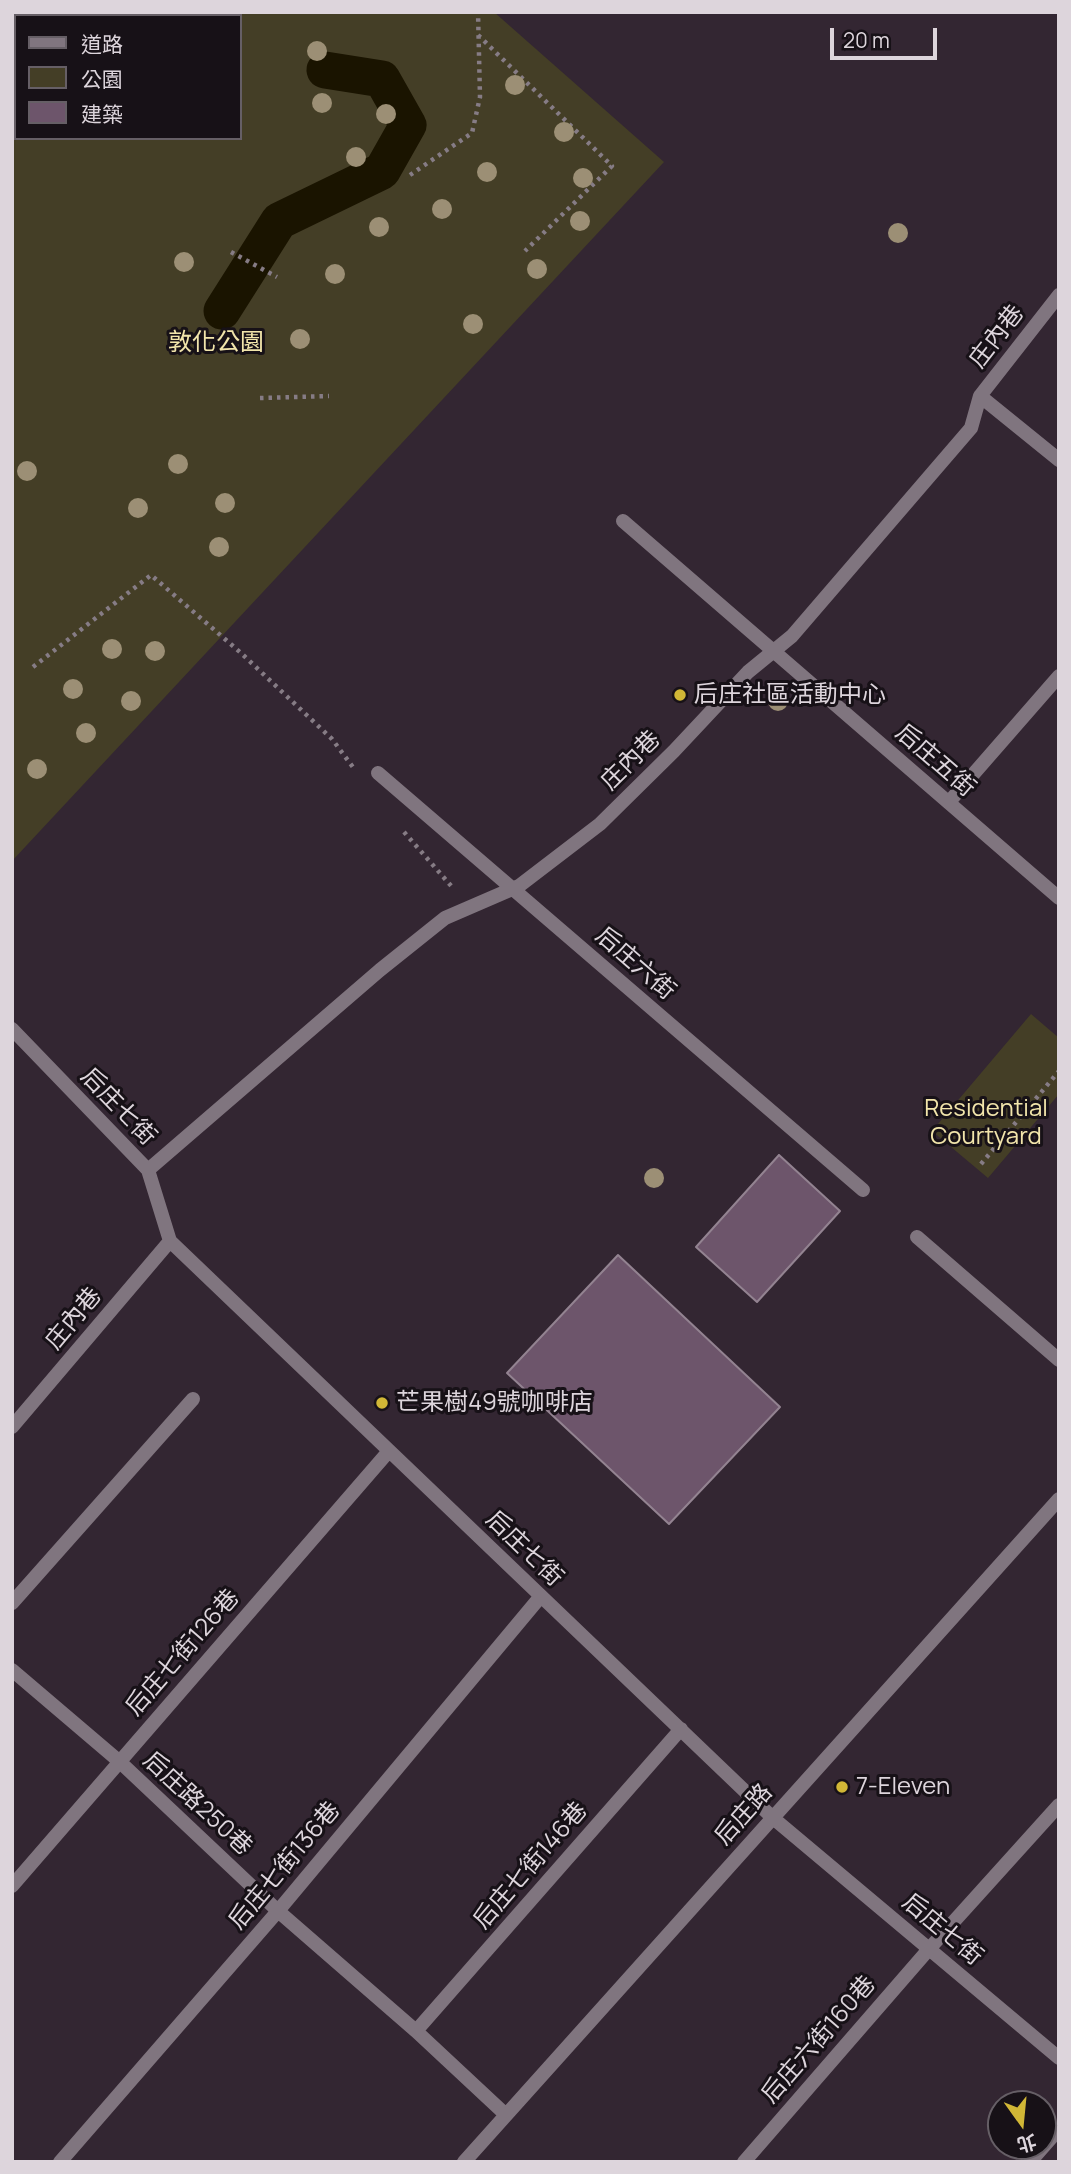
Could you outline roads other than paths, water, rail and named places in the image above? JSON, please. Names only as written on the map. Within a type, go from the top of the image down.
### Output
[{"type":"street","name":"庄內巷","points":[[148,1170],[391,961],[445,918],[512,889],[600,824],[748,672],[792,636],[971,428],[981,396],[1059,295]]},
{"type":"street","points":[[981,396],[1059,460]]},
{"type":"street","name":"后庄五街","points":[[623,521],[1059,898]]},
{"type":"street","points":[[948,802],[1059,676]]},
{"type":"street","name":"后庄六街","points":[[378,773],[863,1190]]},
{"type":"street","name":"后庄七街","points":[[12,1029],[148,1170],[170,1241],[773,1818],[1059,2058]]},
{"type":"street","points":[[917,1237],[1059,1360]]},
{"type":"street","name":"庄內巷","points":[[12,1427],[170,1241]]},
{"type":"street","points":[[12,1603],[193,1399]]},
{"type":"street","name":"后庄七街126巷","points":[[12,1886],[389,1451]]},
{"type":"street","name":"后庄路","points":[[464,2162],[1059,1499]]},
{"type":"street","name":"后庄七街136巷","points":[[60,2162],[278,1911],[541,1597]]},
{"type":"street","name":"后庄路250巷","points":[[12,1670],[120,1762],[278,1911],[416,2031],[505,2114]]},
{"type":"street","name":"后庄七街146巷","points":[[416,2031],[681,1729]]},
{"type":"street","name":"后庄六街160巷","points":[[744,2162],[929,1948],[1059,1805]]},
{"type":"street","points":[[1030,2162],[1059,2129]]},
{"type":"waterway","points":[[222,311],[279,221],[382,171],[408,125],[382,79],[325,70]]},
{"type":"place","name":"后庄社區活動中心","points":[[680,695]]},
{"type":"place","name":"芒果樹49號咖啡店","points":[[382,1403]]},
{"type":"place","name":"7-Eleven","points":[[842,1787]]},
{"type":"park label","name":"敦化公園","points":[[216,343]]},
{"type":"park label","name":"Residential Courtyard","points":[[986,1123]]}]
